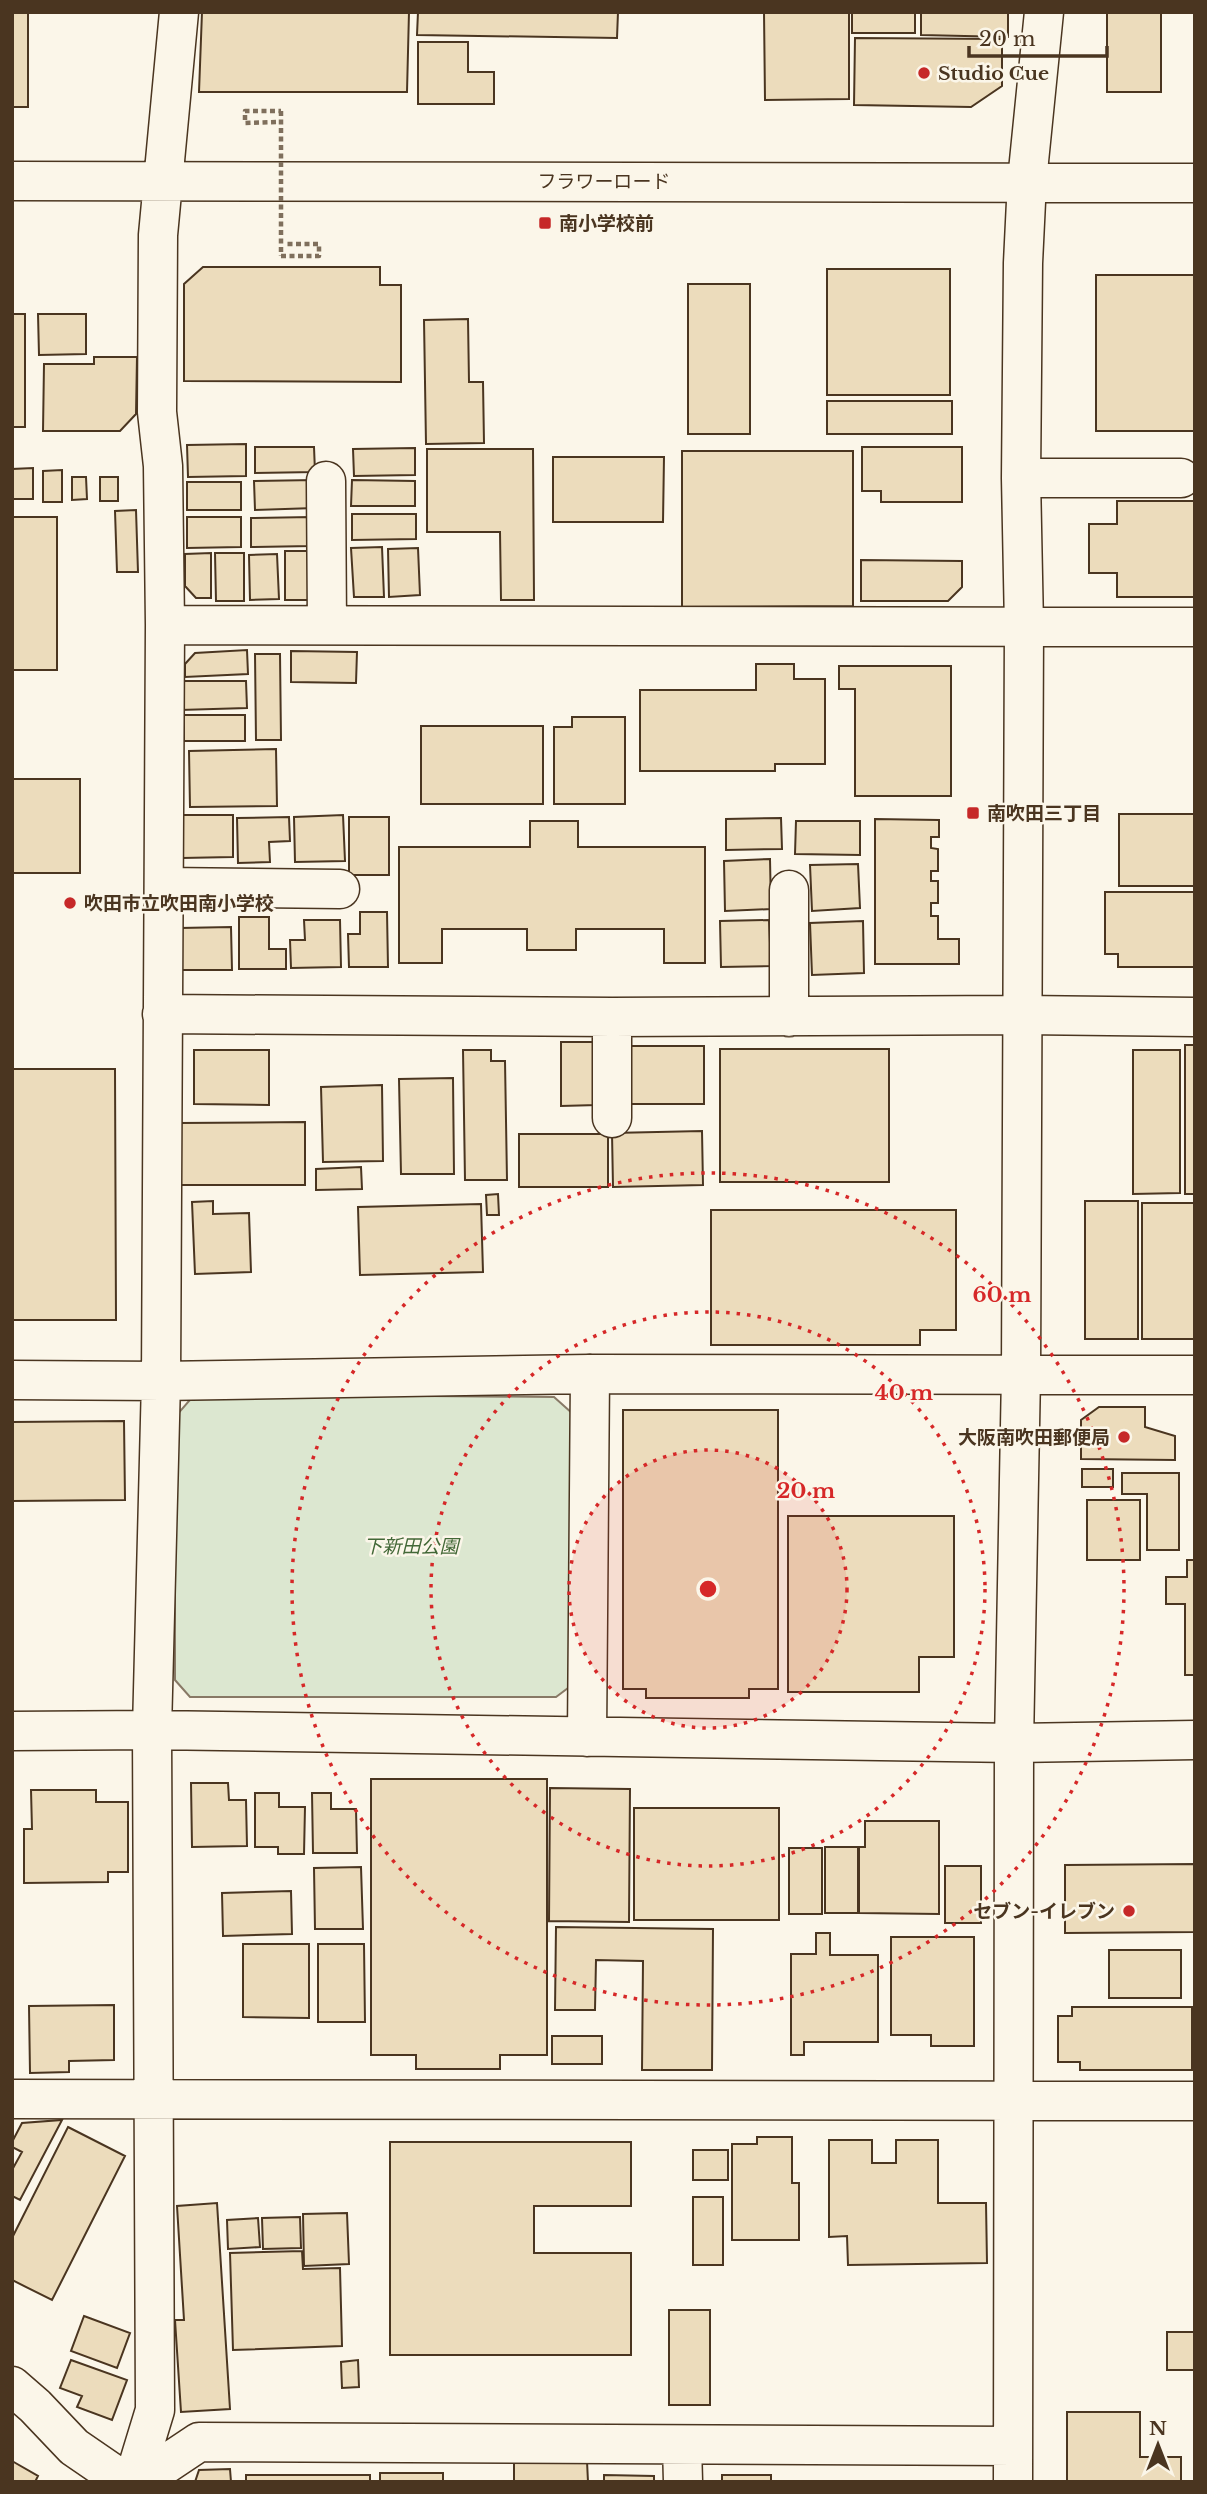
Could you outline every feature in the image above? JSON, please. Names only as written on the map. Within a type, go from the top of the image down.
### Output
[{"type":"street","points":[[133,2482],[155,2410],[152,1730],[161,1381],[165,625],[163,466],[157,412],[158,235],[179,12]]},
{"type":"street","points":[[139,2482],[199,2442],[683,2463],[1013,2464],[1014,1743],[1021,1374],[1023,1015],[1024,626],[1021,478],[1027,181],[1044,12]]},
{"type":"street","name":"フラワーロード","points":[[12,181],[1195,183]]},
{"type":"street","points":[[1021,478],[1181,478]]},
{"type":"street","points":[[326,481],[327,625]]},
{"type":"street","points":[[165,625],[1195,627]]},
{"type":"street","points":[[164,887],[340,889]]},
{"type":"street","points":[[789,890],[789,1017]]},
{"type":"street","points":[[162,1014],[1195,1017]]},
{"type":"street","points":[[612,1017],[612,1118]]},
{"type":"street","points":[[587,1737],[590,1374]]},
{"type":"street","points":[[12,1380],[161,1381],[590,1374],[1195,1375]]},
{"type":"street","points":[[12,1731],[152,1730],[1014,1743],[1195,1740]]},
{"type":"street","points":[[12,2099],[1195,2101]]},
{"type":"street","points":[[20,2402],[74,2447],[125,2482]]},
{"type":"path","points":[[276,122],[245,123],[245,111],[281,111],[281,256],[319,256],[319,244],[286,244]]},
{"type":"green space","name":"下新田公園","points":[[195,1394],[554,1397],[573,1414],[572,1685],[556,1697],[190,1697],[175,1680],[175,1417]]},
{"type":"building","points":[[12,12],[28,12],[28,107],[12,107]]},
{"type":"building","points":[[202,12],[409,12],[407,92],[199,92]]},
{"type":"building","points":[[418,12],[618,12],[617,38],[417,35]]},
{"type":"building","points":[[764,12],[849,12],[849,99],[765,100]]},
{"type":"building","points":[[852,12],[915,12],[915,33],[852,33]]},
{"type":"building","points":[[921,12],[1008,12],[1008,37],[921,35]]},
{"type":"building","points":[[1107,12],[1161,12],[1161,92],[1107,92]]},
{"type":"building","points":[[855,38],[1002,39],[1002,86],[971,107],[854,105]]},
{"type":"building","points":[[418,42],[468,42],[468,72],[494,72],[494,104],[418,104]]},
{"type":"building","points":[[203,267],[380,267],[380,285],[401,285],[401,382],[184,381],[184,284]]},
{"type":"building","points":[[827,269],[950,269],[950,395],[827,395]]},
{"type":"building","points":[[1096,275],[1195,275],[1195,431],[1096,431]]},
{"type":"building","points":[[688,284],[750,284],[750,434],[688,434]]},
{"type":"building","points":[[12,314],[25,314],[25,427],[12,427]]},
{"type":"building","points":[[38,314],[86,314],[86,354],[39,355]]},
{"type":"building","points":[[468,319],[469,382],[483,382],[484,443],[426,444],[424,320]]},
{"type":"building","points":[[94,357],[137,357],[136,414],[120,431],[43,431],[44,364],[94,364]]},
{"type":"building","points":[[827,401],[952,401],[952,434],[827,434]]},
{"type":"building","points":[[246,444],[246,476],[188,477],[187,445]]},
{"type":"building","points":[[255,447],[314,447],[315,472],[255,473]]},
{"type":"building","points":[[862,447],[962,447],[962,502],[881,502],[881,491],[862,491]]},
{"type":"building","points":[[415,448],[415,475],[354,476],[353,449]]},
{"type":"building","points":[[427,449],[533,449],[534,600],[501,600],[500,532],[427,532]]},
{"type":"building","points":[[682,451],[853,451],[853,606],[682,607]]},
{"type":"building","points":[[553,457],[664,457],[663,522],[553,522]]},
{"type":"building","points":[[33,468],[33,499],[12,499],[12,469]]},
{"type":"building","points":[[62,470],[62,502],[43,502],[43,471]]},
{"type":"building","points":[[72,477],[86,477],[87,499],[72,500]]},
{"type":"building","points":[[100,477],[118,477],[118,501],[100,501]]},
{"type":"building","points":[[315,480],[315,508],[255,510],[254,481]]},
{"type":"building","points":[[352,480],[415,481],[415,506],[351,506]]},
{"type":"building","points":[[187,482],[241,482],[241,510],[187,510]]},
{"type":"building","points":[[1117,501],[1195,501],[1195,597],[1117,597],[1117,573],[1089,573],[1089,524],[1117,524]]},
{"type":"building","points":[[136,510],[138,572],[117,572],[115,511]]},
{"type":"building","points":[[352,514],[416,514],[416,539],[352,540]]},
{"type":"building","points":[[12,517],[57,517],[57,670],[12,670]]},
{"type":"building","points":[[187,517],[241,517],[241,547],[187,548]]},
{"type":"building","points":[[311,517],[312,546],[251,547],[251,518]]},
{"type":"building","points":[[382,547],[384,597],[354,597],[351,548]]},
{"type":"building","points":[[418,548],[420,595],[389,597],[388,549]]},
{"type":"building","points":[[285,551],[312,551],[312,600],[285,600]]},
{"type":"building","points":[[211,553],[211,598],[196,598],[185,586],[185,554]]},
{"type":"building","points":[[215,553],[244,553],[244,601],[216,601]]},
{"type":"building","points":[[277,554],[279,599],[250,600],[249,555]]},
{"type":"building","points":[[861,560],[962,561],[962,587],[948,601],[861,601]]},
{"type":"building","points":[[247,650],[248,674],[185,677],[185,664],[195,653]]},
{"type":"building","points":[[291,651],[357,652],[356,683],[291,682]]},
{"type":"building","points":[[255,654],[280,654],[281,740],[256,740]]},
{"type":"building","points":[[756,664],[794,664],[794,679],[825,679],[825,764],[775,764],[775,771],[640,771],[640,690],[756,690]]},
{"type":"building","points":[[839,666],[951,666],[951,796],[855,796],[855,689],[839,689]]},
{"type":"building","points":[[179,681],[246,681],[247,708],[180,710]]},
{"type":"building","points":[[184,715],[245,715],[245,741],[184,741]]},
{"type":"building","points":[[572,717],[625,717],[625,804],[554,804],[554,727],[572,727]]},
{"type":"building","points":[[421,726],[543,726],[543,804],[421,804]]},
{"type":"building","points":[[276,749],[277,806],[190,807],[189,751]]},
{"type":"building","points":[[12,779],[80,779],[80,873],[12,873]]},
{"type":"building","points":[[1119,814],[1195,814],[1195,886],[1119,886]]},
{"type":"building","points":[[182,815],[233,815],[233,857],[182,858]]},
{"type":"building","points":[[343,815],[345,861],[295,862],[294,817]]},
{"type":"building","points":[[289,817],[290,841],[269,842],[270,862],[238,863],[237,818]]},
{"type":"building","points":[[349,817],[389,817],[389,875],[349,875]]},
{"type":"building","points":[[781,818],[782,849],[726,850],[726,819]]},
{"type":"building","points":[[875,819],[939,820],[939,837],[931,837],[931,848],[938,849],[938,871],[931,871],[931,881],[938,881],[938,903],[931,903],[931,916],[938,916],[938,939],[959,939],[959,964],[875,964]]},
{"type":"building","points":[[530,821],[578,821],[578,847],[705,847],[705,963],[664,963],[664,929],[576,929],[576,950],[527,950],[527,929],[442,929],[442,963],[399,963],[399,847],[530,847]]},
{"type":"building","points":[[796,821],[860,821],[860,855],[795,854]]},
{"type":"building","points":[[770,859],[771,909],[725,911],[724,861]]},
{"type":"building","points":[[858,864],[860,908],[812,911],[810,865]]},
{"type":"building","points":[[1105,892],[1195,892],[1195,967],[1118,967],[1118,954],[1105,954]]},
{"type":"building","points":[[360,912],[387,912],[388,967],[349,967],[348,934],[360,934]]},
{"type":"building","points":[[239,917],[269,917],[269,949],[286,949],[286,969],[239,969]]},
{"type":"building","points":[[304,920],[340,920],[341,967],[291,968],[290,940],[305,940]]},
{"type":"building","points":[[769,920],[771,966],[721,967],[720,921]]},
{"type":"building","points":[[863,921],[864,973],[812,975],[810,923]]},
{"type":"building","points":[[231,927],[232,970],[180,970],[180,928]]},
{"type":"building","points":[[561,1042],[596,1042],[597,1105],[561,1106]]},
{"type":"building","points":[[1185,1045],[1195,1045],[1195,1194],[1185,1194]]},
{"type":"building","points":[[628,1046],[704,1046],[704,1104],[629,1104]]},
{"type":"building","points":[[720,1049],[889,1049],[889,1182],[720,1182]]},
{"type":"building","points":[[194,1050],[269,1050],[269,1105],[194,1104]]},
{"type":"building","points":[[463,1050],[491,1050],[491,1061],[505,1061],[507,1180],[465,1180]]},
{"type":"building","points":[[1133,1050],[1180,1050],[1180,1193],[1133,1194]]},
{"type":"building","points":[[12,1069],[115,1069],[116,1320],[12,1320]]},
{"type":"building","points":[[453,1078],[454,1174],[401,1174],[399,1079]]},
{"type":"building","points":[[382,1085],[383,1161],[323,1162],[321,1087]]},
{"type":"building","points":[[305,1122],[305,1185],[179,1185],[179,1123]]},
{"type":"building","points":[[702,1131],[703,1185],[613,1187],[612,1133]]},
{"type":"building","points":[[519,1134],[608,1134],[608,1187],[519,1187]]},
{"type":"building","points":[[361,1167],[362,1189],[316,1190],[316,1169]]},
{"type":"building","points":[[498,1194],[499,1215],[487,1215],[486,1195]]},
{"type":"building","points":[[213,1201],[213,1214],[249,1213],[251,1272],[195,1274],[192,1202]]},
{"type":"building","points":[[1085,1201],[1138,1201],[1138,1339],[1085,1339]]},
{"type":"building","points":[[1142,1203],[1195,1203],[1195,1339],[1142,1339]]},
{"type":"building","points":[[481,1204],[483,1272],[360,1275],[358,1207]]},
{"type":"building","points":[[711,1210],[956,1210],[956,1330],[920,1330],[920,1345],[711,1345]]},
{"type":"building","points":[[1099,1407],[1145,1407],[1145,1427],[1175,1436],[1175,1460],[1081,1459],[1081,1420]]},
{"type":"building","points":[[1195,1409],[1195,1540],[1194,1540]]},
{"type":"building","points":[[623,1410],[778,1410],[778,1689],[749,1689],[749,1698],[646,1698],[646,1689],[623,1689]]},
{"type":"building","points":[[124,1421],[125,1500],[12,1501],[12,1422]]},
{"type":"building","points":[[1082,1469],[1113,1469],[1113,1487],[1082,1487]]},
{"type":"building","points":[[1122,1473],[1179,1473],[1179,1550],[1147,1550],[1147,1494],[1122,1494]]},
{"type":"building","points":[[1087,1500],[1140,1500],[1140,1560],[1087,1560]]},
{"type":"building","points":[[788,1516],[954,1516],[954,1657],[919,1657],[919,1692],[788,1692]]},
{"type":"building","points":[[1187,1560],[1195,1560],[1195,1675],[1185,1675],[1185,1604],[1166,1604],[1166,1577],[1187,1577]]},
{"type":"building","points":[[371,1779],[547,1779],[547,2055],[500,2055],[500,2069],[416,2069],[416,2055],[371,2055]]},
{"type":"building","points":[[191,1783],[228,1783],[229,1800],[246,1800],[247,1846],[192,1847]]},
{"type":"building","points":[[550,1788],[630,1789],[629,1922],[549,1921]]},
{"type":"building","points":[[31,1790],[96,1790],[96,1802],[128,1802],[128,1872],[108,1872],[108,1882],[24,1883],[24,1829],[32,1829]]},
{"type":"building","points":[[255,1793],[279,1793],[279,1807],[305,1807],[304,1854],[278,1854],[278,1847],[255,1847]]},
{"type":"building","points":[[312,1793],[331,1793],[331,1809],[356,1809],[357,1853],[313,1853]]},
{"type":"building","points":[[634,1808],[779,1808],[779,1920],[634,1920]]},
{"type":"building","points":[[865,1821],[939,1821],[939,1914],[859,1913],[859,1847],[865,1847]]},
{"type":"building","points":[[825,1847],[858,1847],[858,1913],[825,1913]]},
{"type":"building","points":[[789,1848],[822,1848],[822,1914],[789,1914]]},
{"type":"building","points":[[1195,1864],[1195,1932],[1065,1933],[1065,1865]]},
{"type":"building","points":[[945,1866],[981,1866],[981,1923],[945,1923]]},
{"type":"building","points":[[361,1867],[363,1929],[315,1929],[314,1868]]},
{"type":"building","points":[[291,1891],[292,1934],[223,1936],[222,1893]]},
{"type":"building","points":[[556,1927],[713,1929],[712,2070],[642,2070],[643,1961],[596,1960],[595,2010],[555,2010]]},
{"type":"building","points":[[816,1933],[830,1933],[830,1955],[878,1955],[878,2042],[804,2042],[804,2055],[791,2055],[791,1954],[816,1954]]},
{"type":"building","points":[[891,1937],[974,1937],[974,2046],[931,2046],[931,2035],[891,2035]]},
{"type":"building","points":[[243,1944],[309,1944],[309,2018],[243,2017]]},
{"type":"building","points":[[318,1944],[364,1944],[365,2022],[318,2022]]},
{"type":"building","points":[[1109,1950],[1181,1950],[1181,1998],[1109,1998]]},
{"type":"building","points":[[114,2005],[114,2060],[69,2061],[69,2072],[30,2073],[29,2006]]},
{"type":"building","points":[[1072,2007],[1192,2007],[1192,2070],[1080,2070],[1080,2062],[1058,2062],[1058,2016],[1072,2016]]},
{"type":"building","points":[[552,2036],[602,2036],[602,2064],[552,2064]]},
{"type":"building","points":[[62,2120],[20,2200],[12,2196],[12,2170],[22,2152],[12,2147],[12,2142],[22,2123]]},
{"type":"building","points":[[68,2127],[125,2156],[52,2300],[12,2280],[12,2238]]},
{"type":"building","points":[[757,2137],[792,2137],[792,2183],[799,2183],[799,2240],[732,2240],[732,2144],[757,2144]]},
{"type":"building","points":[[829,2140],[872,2140],[872,2163],[896,2163],[896,2140],[938,2140],[938,2203],[986,2203],[987,2263],[848,2265],[847,2236],[829,2237]]},
{"type":"building","points":[[390,2142],[631,2142],[631,2206],[534,2206],[534,2253],[631,2253],[631,2355],[390,2355]]},
{"type":"building","points":[[693,2150],[728,2150],[728,2180],[693,2180]]},
{"type":"building","points":[[693,2197],[723,2197],[723,2265],[693,2265]]},
{"type":"building","points":[[217,2203],[230,2409],[181,2412],[175,2320],[184,2320],[177,2206]]},
{"type":"building","points":[[347,2213],[349,2264],[304,2266],[303,2214]]},
{"type":"building","points":[[300,2217],[301,2248],[263,2249],[262,2218]]},
{"type":"building","points":[[258,2218],[260,2247],[228,2249],[227,2220]]},
{"type":"building","points":[[302,2251],[303,2269],[340,2268],[342,2346],[233,2350],[230,2253]]},
{"type":"building","points":[[669,2310],[710,2310],[710,2405],[669,2405]]},
{"type":"building","points":[[84,2316],[130,2333],[117,2368],[71,2351]]},
{"type":"building","points":[[1167,2332],[1195,2332],[1195,2370],[1167,2370]]},
{"type":"building","points":[[71,2360],[127,2380],[112,2420],[77,2407],[82,2396],[60,2388]]},
{"type":"building","points":[[358,2360],[359,2387],[342,2388],[341,2362]]},
{"type":"building","points":[[1067,2412],[1140,2412],[1140,2457],[1181,2457],[1181,2482],[1067,2482]]},
{"type":"building","points":[[12,2461],[38,2476],[35,2482],[12,2482]]},
{"type":"building","points":[[587,2461],[588,2482],[514,2482],[514,2462]]},
{"type":"building","points":[[230,2469],[231,2482],[195,2482],[199,2470]]},
{"type":"building","points":[[380,2473],[443,2473],[443,2482],[380,2482]]},
{"type":"building","points":[[246,2475],[370,2475],[370,2482],[246,2482]]},
{"type":"building","points":[[604,2475],[654,2476],[654,2482],[604,2482]]},
{"type":"building","points":[[722,2475],[771,2475],[771,2482],[722,2482]]},
{"type":"place","name":"Studio Cue","points":[[924,73]]},
{"type":"place","name":"南小学校前","points":[[545,223]]},
{"type":"place","name":"南吹田三丁目","points":[[973,813]]},
{"type":"place","name":"吹田市立吹田南小学校","points":[[70,903]]},
{"type":"place","name":"大阪南吹田郵便局","points":[[1124,1437]]},
{"type":"place","name":"セブン-イレブン","points":[[1129,1911]]}]
